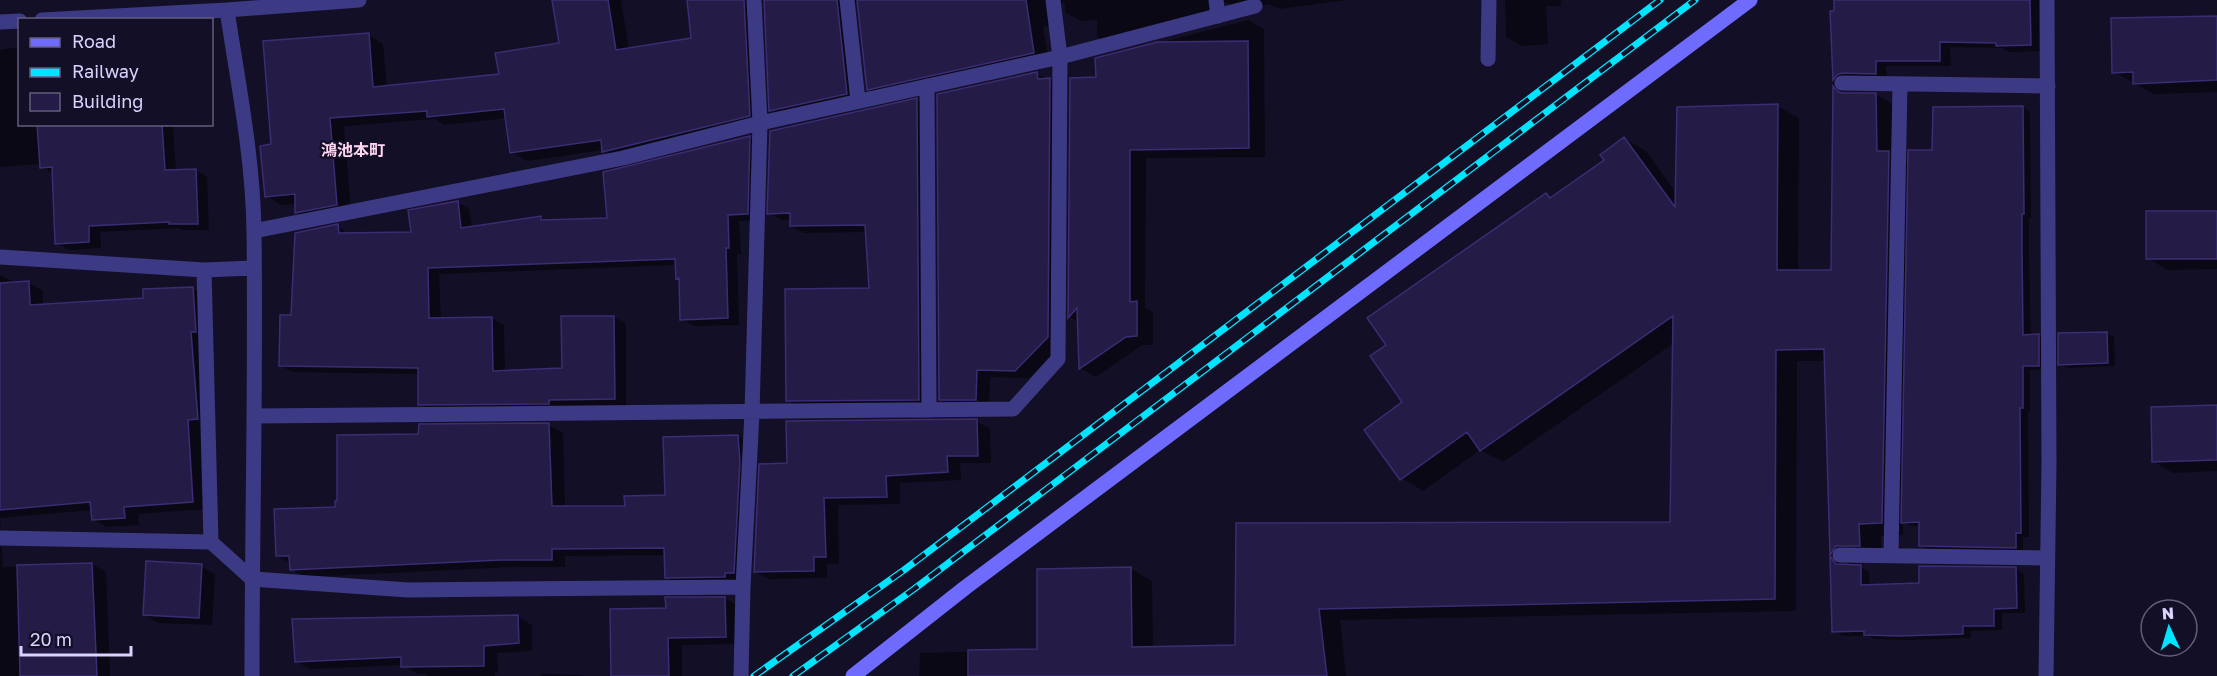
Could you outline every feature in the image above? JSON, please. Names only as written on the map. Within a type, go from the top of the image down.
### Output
[{"type":"street","points":[[79,18],[359,0]]},
{"type":"street","points":[[741,676],[752,413],[760,123],[754,0]]},
{"type":"street","points":[[847,0],[858,101]]},
{"type":"street","points":[[255,416],[1013,409],[1058,359],[1060,57],[1053,0]]},
{"type":"street","points":[[1216,0],[1218,16]]},
{"type":"street","points":[[1488,59],[1489,0]]},
{"type":"street","points":[[853,676],[966,587],[1750,0]]},
{"type":"street","points":[[2046,676],[2047,0]]},
{"type":"street","points":[[254,231],[623,158],[760,123],[1060,57],[1255,6]]},
{"type":"street","points":[[226,10],[248,153],[254,231],[255,416],[252,676]]},
{"type":"street","points":[[0,22],[18,21]]},
{"type":"street","points":[[1842,83],[2048,86]]},
{"type":"street","points":[[1891,555],[1900,84]]},
{"type":"street","points":[[927,86],[928,410]]},
{"type":"street","points":[[0,257],[204,270],[253,268]]},
{"type":"street","points":[[204,270],[211,542]]},
{"type":"street","points":[[0,538],[211,542],[252,579],[408,590],[743,587]]},
{"type":"street","points":[[1840,555],[2047,558]]},
{"type":"building","points":[[552,0],[608,0],[616,50],[691,38],[687,0],[744,0],[750,116],[602,152],[601,140],[510,153],[504,109],[427,117],[427,111],[330,118],[337,205],[295,213],[295,194],[265,197],[260,146],[271,144],[263,41],[369,33],[373,87],[499,74],[495,53],[559,43]]},
{"type":"building","points":[[764,0],[837,0],[847,94],[769,111]]},
{"type":"building","points":[[857,0],[1026,0],[1034,53],[867,90]]},
{"type":"building","points":[[1834,0],[2030,0],[2031,45],[1996,46],[1996,43],[1940,42],[1940,61],[1876,61],[1876,74],[1842,73],[1833,80],[1830,11],[1834,11]]},
{"type":"building","points":[[2217,16],[2217,80],[2133,84],[2133,72],[2112,73],[2111,18]]},
{"type":"building","points":[[1248,41],[1249,148],[1130,150],[1130,302],[1137,301],[1137,336],[1126,337],[1079,369],[1077,308],[1068,318],[1070,78],[1096,77],[1095,58],[1157,42]]},
{"type":"building","points":[[1037,72],[1038,79],[1050,78],[1048,337],[1015,371],[977,370],[976,400],[939,400],[937,94]]},
{"type":"building","points":[[1833,86],[1841,93],[1876,93],[1877,151],[1889,151],[1882,523],[1859,524],[1860,546],[1836,546],[1830,555],[1824,349],[1776,350],[1775,599],[1319,609],[1327,676],[968,676],[968,650],[1037,649],[1037,569],[1131,567],[1132,647],[1235,645],[1236,523],[1670,522],[1673,316],[1480,451],[1467,432],[1400,480],[1364,430],[1402,402],[1370,356],[1386,345],[1367,318],[1546,193],[1550,198],[1604,160],[1600,155],[1624,137],[1675,207],[1677,107],[1778,104],[1777,270],[1831,270]]},
{"type":"building","points":[[917,98],[919,400],[786,401],[785,289],[869,288],[865,225],[790,226],[790,213],[767,214],[770,131]]},
{"type":"building","points":[[2023,106],[2023,335],[2039,334],[2039,366],[2023,366],[2023,408],[2020,408],[2021,533],[2016,533],[2016,548],[1919,546],[1919,522],[1901,523],[1908,150],[1932,150],[1933,107]]},
{"type":"building","points":[[37,126],[162,126],[165,170],[196,169],[198,224],[169,224],[169,222],[89,226],[89,242],[55,244],[52,167],[40,168]]},
{"type":"building","points":[[750,136],[748,214],[728,215],[729,248],[726,248],[728,318],[680,320],[679,278],[676,279],[675,259],[428,268],[429,318],[492,317],[493,371],[562,368],[561,316],[614,316],[615,399],[549,400],[549,404],[418,405],[418,368],[279,366],[280,315],[291,315],[295,233],[338,224],[339,233],[411,232],[408,210],[458,201],[461,228],[541,216],[541,220],[607,218],[603,172]]},
{"type":"building","points":[[2146,211],[2217,211],[2217,259],[2146,259]]},
{"type":"building","points":[[29,281],[30,305],[143,298],[143,289],[193,287],[196,332],[191,332],[198,419],[188,420],[193,502],[124,507],[125,518],[92,520],[90,502],[0,510],[0,283]]},
{"type":"building","points":[[2107,332],[2108,363],[2058,365],[2058,333]]},
{"type":"building","points":[[2217,405],[2217,460],[2152,462],[2151,407]]},
{"type":"building","points":[[977,419],[978,456],[947,456],[948,472],[886,476],[887,497],[824,498],[826,557],[814,557],[814,571],[754,572],[759,464],[787,463],[786,421]]},
{"type":"building","points":[[549,423],[552,506],[625,506],[624,496],[665,495],[663,437],[738,435],[740,462],[734,573],[725,573],[725,577],[665,578],[664,548],[552,549],[552,560],[501,560],[290,570],[289,556],[276,556],[274,509],[335,507],[335,501],[337,501],[337,435],[418,434],[419,424]]},
{"type":"building","points":[[1830,556],[1836,564],[1861,565],[1861,585],[1919,583],[1919,566],[2016,567],[2017,608],[1994,609],[1994,626],[1963,626],[1963,634],[1899,636],[1864,635],[1864,631],[1832,632]]},
{"type":"building","points":[[146,561],[202,564],[199,618],[143,615]]},
{"type":"building","points":[[92,563],[97,676],[20,676],[17,565]]},
{"type":"building","points":[[665,597],[725,597],[726,637],[668,638],[669,676],[611,676],[610,609],[666,608]]},
{"type":"building","points":[[518,615],[519,643],[484,646],[484,666],[401,667],[401,657],[295,662],[292,619]]},
{"type":"railway","points":[[754,676],[904,570],[1660,0]]},
{"type":"railway","points":[[793,676],[914,589],[1695,0]]},
{"type":"district","name":"鴻池本町","points":[[353,150]]}]
